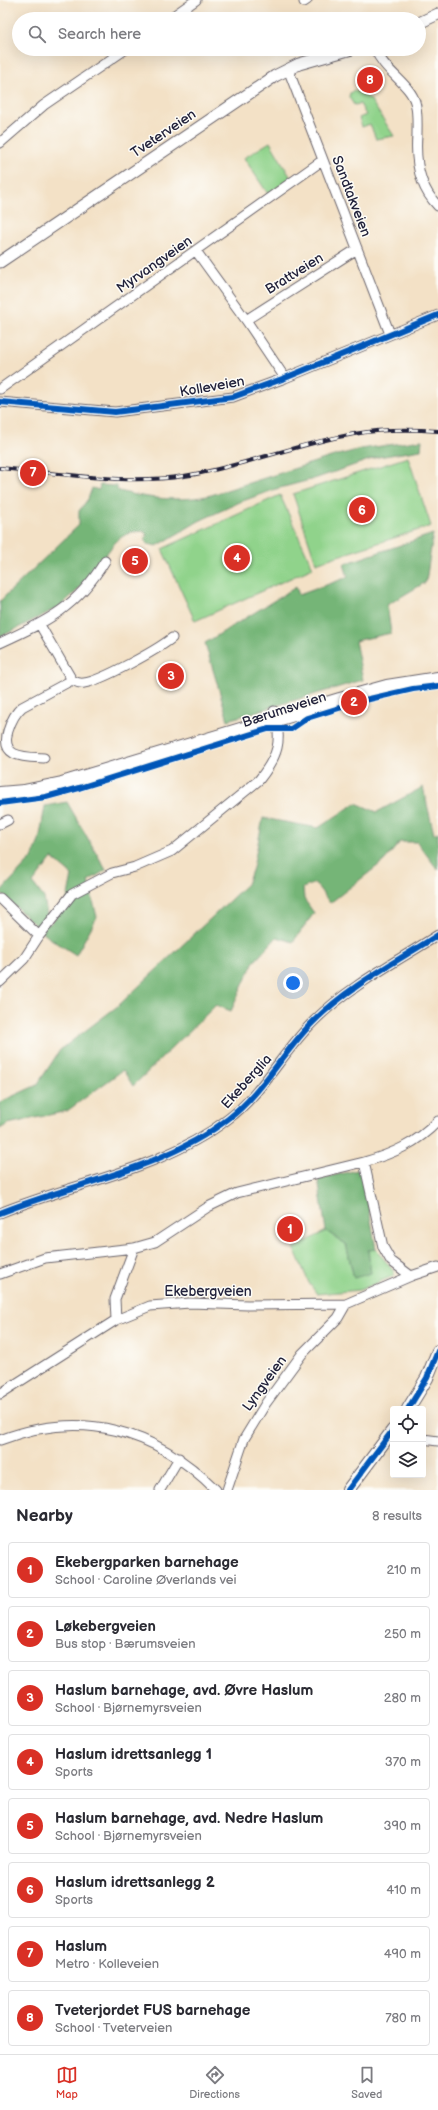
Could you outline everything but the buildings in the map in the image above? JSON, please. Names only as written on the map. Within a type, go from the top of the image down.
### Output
[{"type":"main road","name":"Bærumsveien","points":[[0,794],[24,792],[62,784],[275,716],[339,691],[387,681],[438,673]]},
{"type":"main road","name":"Bærumsveien","points":[[275,716],[387,687],[438,679]]},
{"type":"main road","points":[[410,1406],[424,1384],[438,1351]]},
{"type":"main road","points":[[348,1490],[390,1434]]},
{"type":"street","points":[[179,12],[196,0]]},
{"type":"street","points":[[426,20],[438,14]]},
{"type":"street","points":[[0,143],[44,105],[116,56]]},
{"type":"street","name":"Tveterveien","points":[[0,262],[288,69],[330,56]]},
{"type":"street","points":[[379,56],[383,64],[410,92],[415,102],[418,170],[427,192],[438,206]]},
{"type":"street","name":"Sandtakveien","points":[[288,69],[390,334]]},
{"type":"street","name":"Myrvangveien","points":[[0,389],[323,160]]},
{"type":"street","name":"Brattveien","points":[[246,320],[357,249]]},
{"type":"street","points":[[196,251],[246,320],[285,378]]},
{"type":"street","name":"Kolleveien","points":[[0,402],[101,412],[126,412],[233,397],[285,378],[438,315]]},
{"type":"street","points":[[0,643],[40,625],[75,601],[88,586],[105,561]]},
{"type":"street","points":[[40,625],[72,680],[83,684],[93,681],[162,645],[172,638]]},
{"type":"street","points":[[44,758],[28,758],[8,751],[5,746],[10,723],[22,707],[72,680]]},
{"type":"street","points":[[0,982],[24,959],[63,903],[80,888],[112,873],[135,867],[172,851],[251,788],[267,770],[279,747],[279,728],[275,716]]},
{"type":"street","points":[[0,898],[39,936]]},
{"type":"street","name":"Ekeberglia","points":[[0,1214],[21,1205],[128,1170],[187,1144],[209,1132],[244,1105],[304,1032],[332,1005],[438,935]]},
{"type":"street","points":[[0,1274],[45,1258],[134,1248],[155,1242],[208,1207],[237,1193],[386,1156],[407,1147],[438,1121]]},
{"type":"street","points":[[364,1162],[383,1247],[391,1261],[411,1276]]},
{"type":"street","points":[[116,1320],[115,1298],[134,1248]]},
{"type":"street","name":"Ekebergveien","points":[[0,1394],[116,1320],[150,1306],[167,1304],[346,1304],[411,1276],[438,1267]]},
{"type":"street","name":"Lyngveien","points":[[227,1490],[244,1439],[266,1403],[302,1354],[338,1318],[346,1304]]},
{"type":"street","points":[[0,1440],[40,1429],[66,1426],[83,1426],[118,1430],[138,1436],[179,1458],[199,1473],[216,1490]]},
{"type":"street","points":[[426,1439],[438,1440]]},
{"type":"street","points":[[160,1490],[179,1458]]},
{"type":"green space","points":[[354,90],[370,99],[394,136],[376,139],[370,124],[362,127],[359,118],[366,115],[360,104],[354,105],[349,97],[350,93]]},
{"type":"green space","points":[[270,142],[291,178],[268,194],[244,158]]},
{"type":"green space","points":[[422,440],[421,450],[378,457],[240,502],[199,521],[157,546],[147,544],[145,540],[147,535],[144,531],[131,532],[118,539],[77,591],[59,607],[0,637],[0,601],[79,525],[79,511],[88,499],[92,488],[99,490],[100,485],[117,486],[117,490],[139,496],[151,497],[176,499],[200,497],[211,495],[334,456],[361,449]]},
{"type":"green space","points":[[408,457],[431,526],[316,563],[293,494]]},
{"type":"green space","points":[[280,495],[313,568],[195,621],[162,549]]},
{"type":"green space","points":[[433,534],[426,582],[387,605],[391,633],[355,641],[363,680],[228,720],[205,643],[296,587],[299,595],[348,577],[344,564]]},
{"type":"green space","points":[[423,787],[434,834],[438,832],[438,870],[417,842],[400,842],[384,861],[330,903],[315,883],[303,888],[304,899],[314,913],[293,942],[277,937],[253,963],[231,1011],[216,1005],[133,1086],[123,1070],[67,1111],[8,1124],[0,1129],[0,1102],[37,1085],[60,1050],[119,1005],[247,884],[253,868],[263,818],[318,828],[356,803],[377,812]]},
{"type":"green space","points":[[67,802],[106,870],[88,881],[97,917],[76,955],[48,937],[0,892],[32,858],[39,841],[45,806]],"holes":[[[52,858],[72,875],[66,905],[49,925],[44,898],[33,883]]]},
{"type":"green space","points":[[362,1169],[376,1249],[368,1250],[371,1273],[354,1278],[346,1244],[326,1231],[318,1179]]},
{"type":"green space","points":[[326,1231],[346,1244],[354,1278],[368,1250],[376,1249],[394,1272],[393,1276],[360,1290],[317,1294],[309,1283],[294,1248]]},
{"type":"railway","points":[[0,468],[115,479],[162,478],[205,472],[332,438],[354,434],[396,430],[438,431]]},
{"type":"cycle path","points":[[0,402],[115,412],[233,397],[285,378],[438,315]]},
{"type":"cycle path","points":[[0,803],[46,797],[268,729],[291,729],[307,718],[365,700],[413,689],[438,686]]},
{"type":"cycle path","points":[[0,1213],[147,1163],[175,1151],[202,1136],[228,1119],[252,1097],[292,1045],[328,1008],[373,975],[438,935]]},
{"type":"cycle path","points":[[410,1406],[427,1378],[438,1351]]},
{"type":"cycle path","points":[[348,1490],[390,1434]]},
{"type":"place","name":"Tveterjordet FUS barnehage","points":[[370,80]]},
{"type":"place","name":"Haslum","points":[[33,473]]},
{"type":"place","name":"Haslum idrettsanlegg 2","points":[[362,510]]},
{"type":"place","name":"Haslum idrettsanlegg 1","points":[[237,558]]},
{"type":"place","name":"Haslum barnehage, avd. Nedre Haslum","points":[[135,561]]},
{"type":"place","name":"Haslum barnehage, avd. Øvre Haslum","points":[[171,676]]},
{"type":"place","name":"Løkebergveien","points":[[354,702]]},
{"type":"place","name":"Ekebergparken barnehage","points":[[290,1229]]}]
